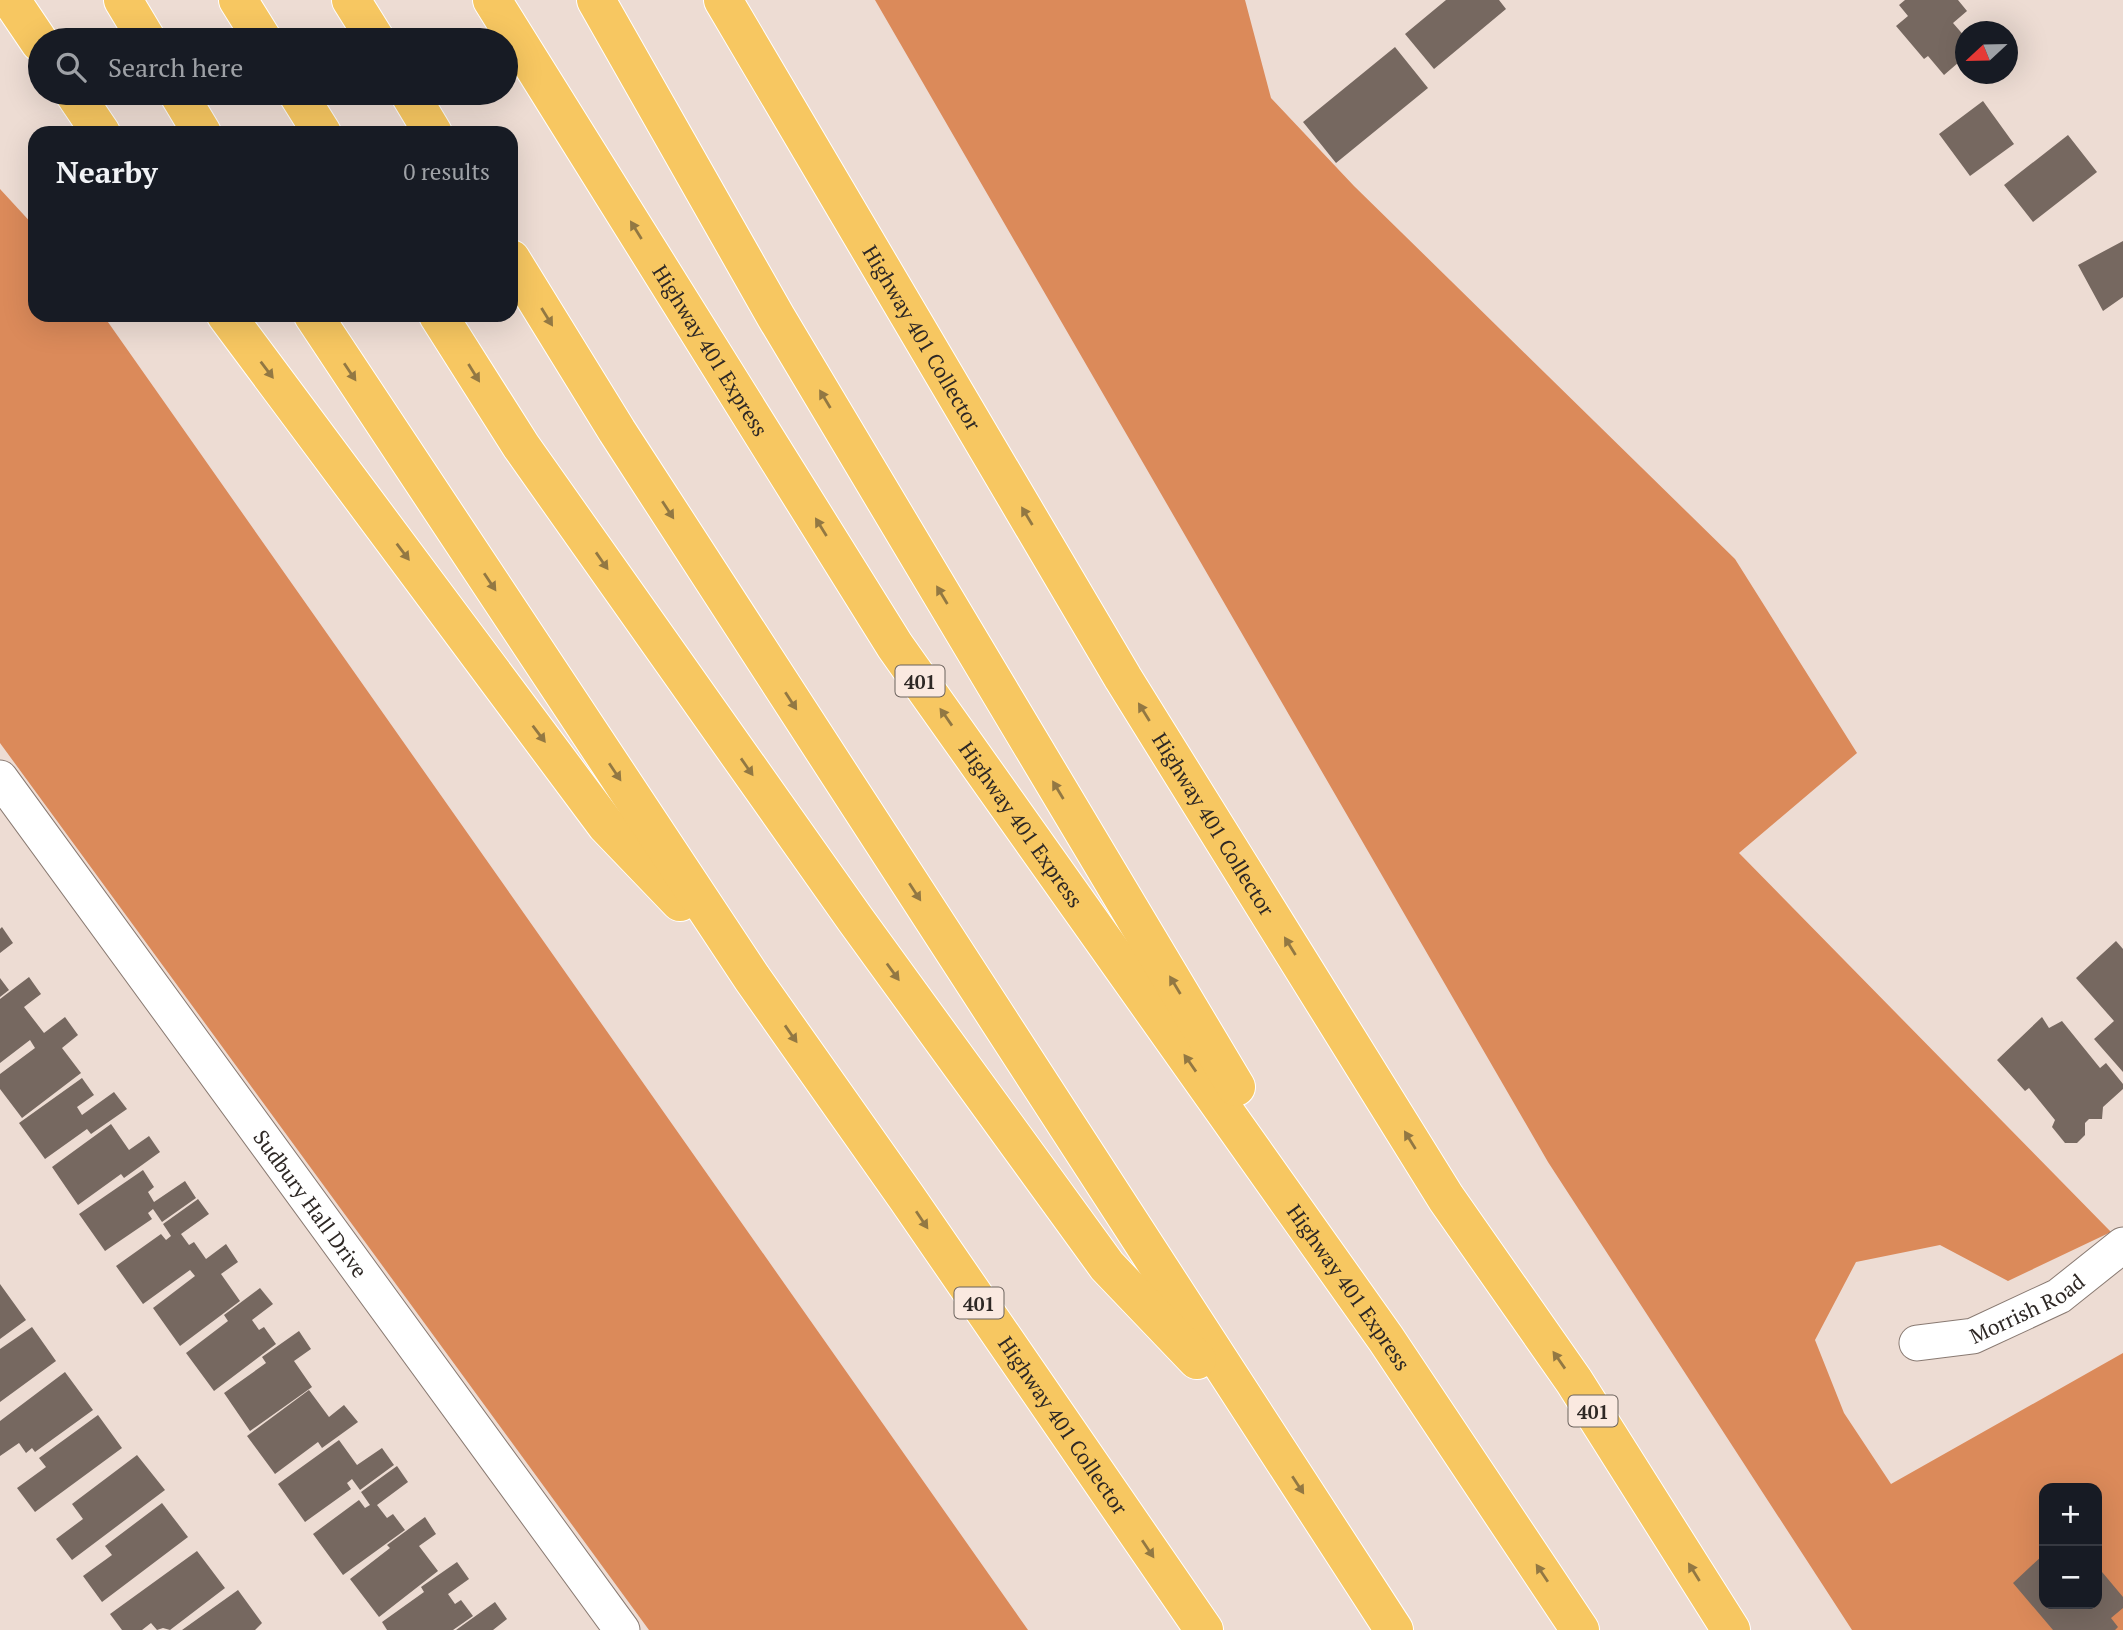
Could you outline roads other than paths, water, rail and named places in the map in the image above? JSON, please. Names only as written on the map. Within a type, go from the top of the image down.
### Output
[{"type":"highway","points":[[11,0],[30,28]]},
{"type":"highway","points":[[123,0],[140,28]]},
{"type":"highway","points":[[238,0],[256,28]]},
{"type":"highway","points":[[351,0],[368,28]]},
{"type":"highway","name":"Highway 401 Express","points":[[492,0],[509,28]]},
{"type":"highway","points":[[596,0],[776,317],[1385,1339]]},
{"type":"highway","name":"Highway 401 Collector","points":[[723,0],[1123,678],[1446,1198],[1574,1381],[1731,1630]]},
{"type":"highway","name":"Highway 401 Express","points":[[518,42],[895,646],[1385,1339],[1580,1630]]},
{"type":"highway","points":[[82,105],[96,126]]},
{"type":"highway","points":[[185,105],[198,126]]},
{"type":"highway","points":[[304,105],[318,126]]},
{"type":"highway","points":[[416,105],[429,126]]},
{"type":"highway","points":[[518,270],[617,431],[1394,1630]]},
{"type":"highway","points":[[231,322],[606,825],[752,978]]},
{"type":"highway","name":"Highway 401 Collector","points":[[318,322],[752,978],[1204,1630]]},
{"type":"highway","points":[[442,322],[521,446],[855,919],[1107,1266],[1261,1428]]},
{"type":"street","name":"Sudbury Hall Drive","points":[[0,778],[622,1630]]},
{"type":"street","name":"Morrish Road","points":[[1917,1343],[1973,1336],[2059,1296],[2123,1245]]}]
